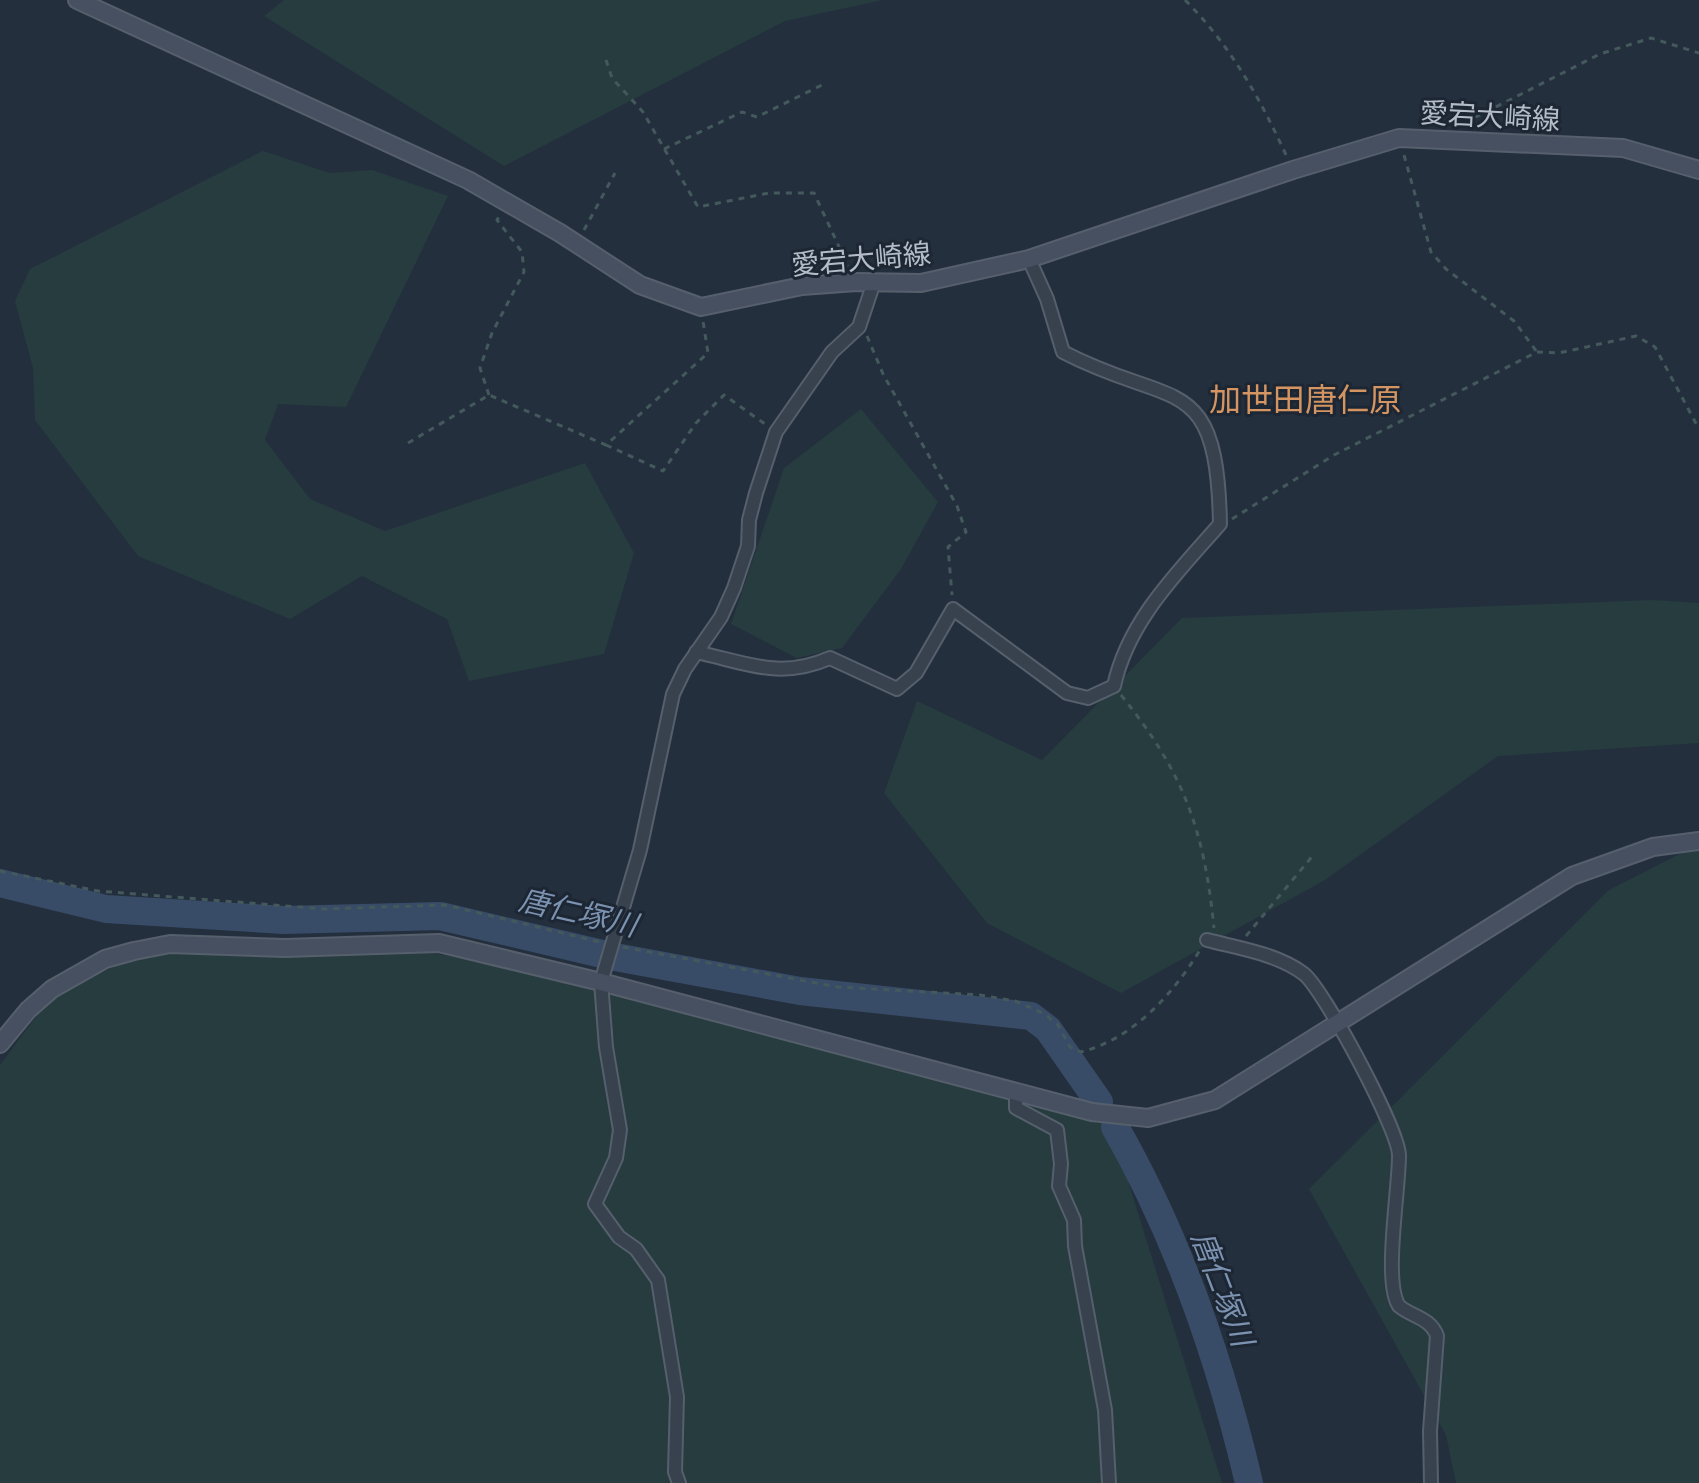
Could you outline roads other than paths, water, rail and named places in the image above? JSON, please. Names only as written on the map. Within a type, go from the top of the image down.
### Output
[{"type":"street","name":"愛宕大崎線","points":[[77,0],[507,202],[640,285],[701,307],[802,286],[856,282],[921,283],[1029,259],[1293,170],[1399,138],[1623,148],[1699,170]]},
{"type":"street","points":[[696,652],[786,672],[805,669],[830,658],[897,689],[916,673],[953,609],[1067,693],[1088,698],[1114,686],[1120,658],[1143,616],[1220,524],[1219,473],[1209,429],[1191,405],[1063,352],[1047,299],[1029,259]]},
{"type":"street","points":[[679,1483],[675,1472],[677,1397],[658,1280],[636,1249],[619,1237],[595,1204],[616,1158],[620,1130],[606,1047],[601,982],[609,944],[640,850],[673,694],[696,652],[721,617],[734,588],[748,546],[749,520],[756,493],[776,432],[832,352],[859,327],[874,282]]},
{"type":"street","points":[[0,1044],[28,1010],[76,974],[105,959],[170,944],[285,948],[439,943],[601,982],[1092,1112],[1148,1118],[1215,1100],[1572,876],[1608,860],[1653,847],[1699,841]]},
{"type":"street","points":[[1207,940],[1274,959],[1305,975],[1337,1023],[1398,1142],[1398,1206],[1390,1283],[1399,1306],[1434,1328],[1437,1336],[1430,1431],[1431,1483]]},
{"type":"street","points":[[1016,1092],[1016,1108],[1057,1130],[1061,1164],[1059,1186],[1074,1220],[1075,1246],[1105,1410],[1109,1483]]},
{"type":"waterway","name":"唐仁塚川","points":[[0,883],[106,909],[284,920],[440,916],[615,957],[800,991],[1031,1016],[1048,1029],[1099,1102]]},
{"type":"waterway","name":"唐仁塚川","points":[[1115,1127],[1158,1212],[1195,1300],[1225,1391],[1249,1483]]},
{"type":"district","name":"加世田唐仁原","points":[[1305,400]]}]
